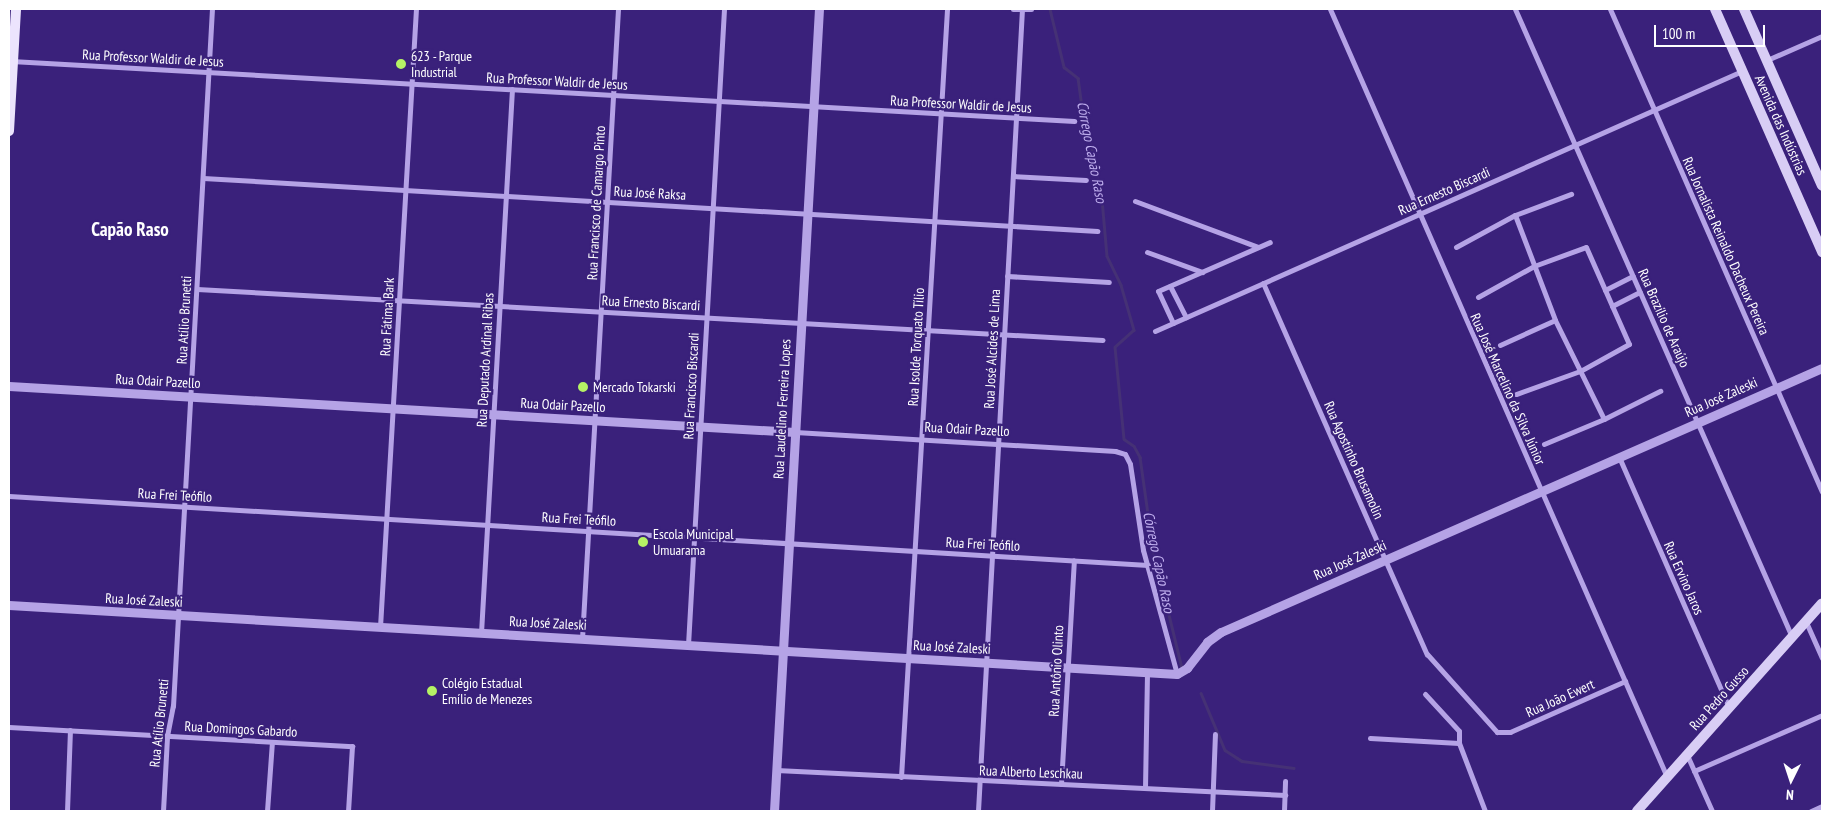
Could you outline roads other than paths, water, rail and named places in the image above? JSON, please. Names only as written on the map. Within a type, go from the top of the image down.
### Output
[{"type":"main road","points":[[9,131],[11,61],[16,9]]},
{"type":"main road","name":"Avenida das Indústrias","points":[[1715,9],[1822,252]]},
{"type":"main road","name":"Avenida das Indústrias","points":[[1744,9],[1822,186]]},
{"type":"main road","name":"Rua Pedro Gusso","points":[[1637,811],[1822,603]]},
{"type":"street","name":"Rua Atílio Brunetti","points":[[163,811],[167,736],[174,706],[212,9]]},
{"type":"street","name":"Rua Fátima Bark","points":[[380,627],[416,9]]},
{"type":"street","name":"Rua Francisco de Camargo Pinto","points":[[582,639],[618,9]]},
{"type":"street","name":"Rua Francisco Biscardi","points":[[688,645],[724,9]]},
{"type":"street","name":"Rua Laudelino Ferreira Lopes","points":[[774,811],[819,9]]},
{"type":"street","name":"Rua Isolde Torquato Tílio","points":[[901,777],[948,9]]},
{"type":"street","points":[[1013,9],[1032,9]]},
{"type":"street","name":"Rua José Alcides de Lima","points":[[978,811],[1022,9]]},
{"type":"street","name":"Rua José Marcelino da Silva Júnior","points":[[1330,9],[1540,492],[1667,778]]},
{"type":"street","name":"Rua Brazílio de Araújo","points":[[1515,9],[1792,637]]},
{"type":"street","name":"Rua Jornalista Reinaldo Dacheux Pereira","points":[[1610,9],[1822,492]]},
{"type":"street","points":[[1767,60],[1822,36]]},
{"type":"street","name":"Rua Professor Waldir de Jesus","points":[[11,61],[1074,121]]},
{"type":"street","name":"Rua Ernesto Biscardi","points":[[1154,331],[1742,71]]},
{"type":"street","name":"Rua Deputado Ardinal Ribas","points":[[481,633],[512,89]]},
{"type":"street","points":[[1013,176],[1086,180]]},
{"type":"street","name":"Rua José Raksa","points":[[203,178],[1097,231]]},
{"type":"street","points":[[1456,247],[1515,216],[1571,194]]},
{"type":"street","points":[[1135,201],[1259,247]]},
{"type":"street","points":[[1515,216],[1555,320],[1604,419]]},
{"type":"street","points":[[1173,323],[1158,291],[1270,242]]},
{"type":"street","points":[[1478,297],[1534,266],[1586,247],[1629,344],[1580,371],[1516,394]]},
{"type":"street","points":[[1147,252],[1202,272]]},
{"type":"street","points":[[1007,276],[1109,282]]},
{"type":"street","points":[[1605,290],[1633,276]]},
{"type":"street","name":"Rua Agostinho Brusamolin","points":[[1263,283],[1427,654],[1497,732],[1503,734]]},
{"type":"street","points":[[1170,286],[1186,317]]},
{"type":"street","name":"Rua Ernesto Biscardi","points":[[196,289],[1103,340]]},
{"type":"street","points":[[1612,306],[1640,292]]},
{"type":"street","points":[[1500,345],[1555,320]]},
{"type":"street","name":"Rua José Zaleski","points":[[9,605],[1177,674],[1187,668],[1216,634],[1822,368]]},
{"type":"street","name":"Rua Odair Pazello","points":[[9,386],[1115,451],[1129,459],[1140,541],[1148,565]]},
{"type":"street","points":[[1544,444],[1604,419],[1660,391]]},
{"type":"street","name":"Rua Ervino Jaros","points":[[1619,457],[1729,708]]},
{"type":"street","name":"Rua Frei Teófilo","points":[[9,496],[1148,565]]},
{"type":"street","name":"Rua Antônio Olinto","points":[[1061,784],[1074,560]]},
{"type":"street","points":[[1148,565],[1177,674]]},
{"type":"street","points":[[1806,621],[1822,658]]},
{"type":"street","points":[[1145,788],[1148,672]]},
{"type":"street","name":"Rua João Ewert","points":[[1503,734],[1625,681]]},
{"type":"street","points":[[1425,694],[1459,731],[1459,744],[1485,811]]},
{"type":"street","points":[[1694,771],[1822,715]]},
{"type":"street","name":"Rua Domingos Gabardo","points":[[9,727],[352,746],[348,811]]},
{"type":"street","points":[[67,811],[70,730]]},
{"type":"street","points":[[1212,811],[1216,734]]},
{"type":"street","points":[[1370,738],[1459,744]]},
{"type":"street","points":[[267,811],[272,742]]},
{"type":"street","points":[[1687,755],[1712,811]]},
{"type":"street","name":"Rua Alberto Leschkau","points":[[776,770],[980,782],[1285,795]]},
{"type":"street","points":[[1284,811],[1285,780]]},
{"type":"street","points":[[1811,811],[1822,806]]},
{"type":"waterway","name":"Córrego Capão Raso","points":[[1050,9],[1064,67],[1078,78],[1084,121],[1098,168],[1097,190],[1102,199],[1107,256],[1121,285],[1134,330],[1115,347],[1124,439],[1134,446],[1140,457],[1153,549],[1182,668]]},
{"type":"waterway","name":"Córrego Capão Raso","points":[[1201,693],[1225,750],[1242,761],[1294,768]]},
{"type":"place","name":"623 - Parque Industrial","points":[[401,64]]},
{"type":"place","name":"Mercado Tokarski","points":[[583,387]]},
{"type":"place","name":"Escola Municipal Umuarama","points":[[643,542]]},
{"type":"place","name":"Colégio Estadual Emílio de Menezes","points":[[432,691]]},
{"type":"district","name":"Capão Raso","points":[[130,230]]}]
